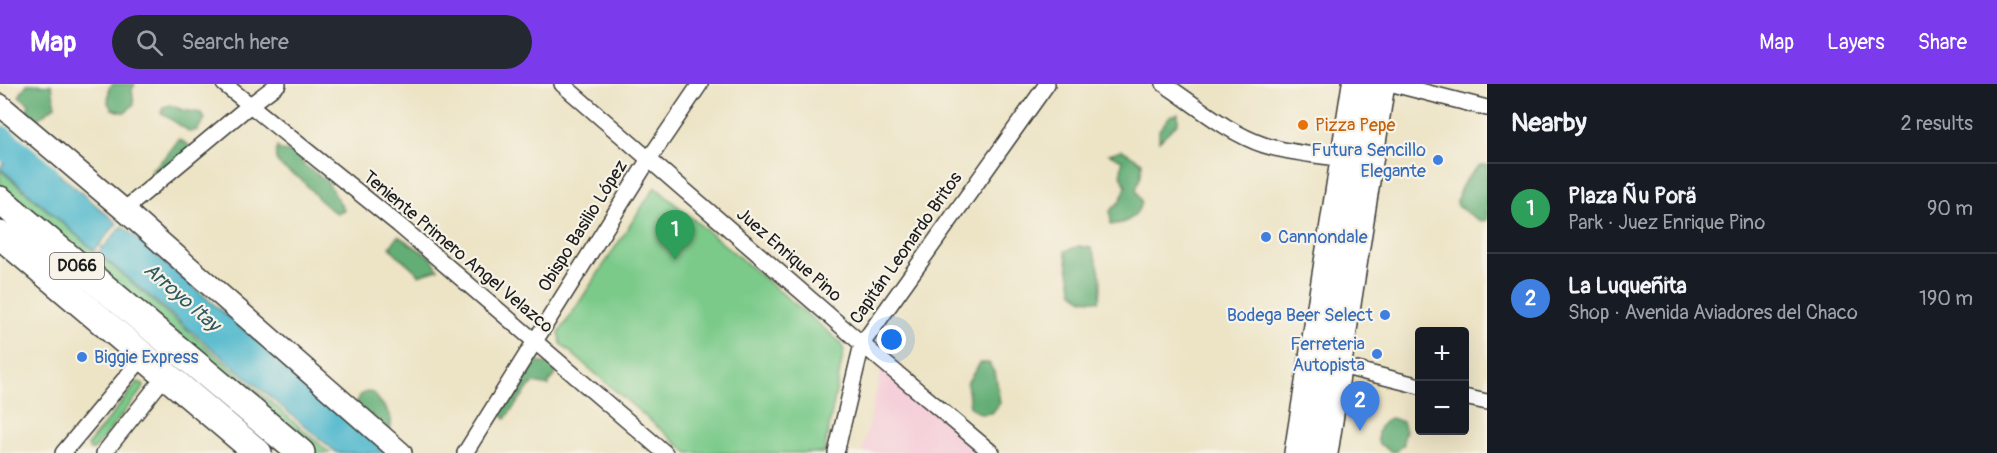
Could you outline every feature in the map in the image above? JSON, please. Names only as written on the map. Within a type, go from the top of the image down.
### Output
[{"type":"highway","points":[[1298,453],[1356,84]]},
{"type":"highway","points":[[1324,453],[1381,84]]},
{"type":"highway","name":"D066","points":[[0,200],[301,453]]},
{"type":"highway","name":"D066","points":[[0,235],[258,453]]},
{"type":"main road","points":[[0,105],[124,210],[401,453]]},
{"type":"street","name":"Teniente Primero Angel Velazco","points":[[224,84],[399,225],[665,453]]},
{"type":"street","points":[[124,210],[278,84]]},
{"type":"street","name":"Juez Enrique Pino","points":[[562,84],[862,344],[992,453]]},
{"type":"street","name":"Obispo Basilio López","points":[[465,453],[649,159],[700,84]]},
{"type":"street","name":"Capitán Leonardo Britos","points":[[836,453],[862,344],[1047,84]]},
{"type":"street","points":[[1164,84],[1223,125],[1247,138],[1274,147],[1343,159]]},
{"type":"street","points":[[1393,84],[1487,108]]},
{"type":"street","points":[[65,451],[143,357],[155,332]]},
{"type":"street","points":[[104,453],[182,354]]},
{"type":"street","points":[[1337,365],[1415,385]]},
{"type":"street","points":[[1469,398],[1487,402]]},
{"type":"shaded area","points":[[883,364],[984,453],[862,453]]},
{"type":"green space","points":[[27,84],[52,85],[55,106],[35,121],[26,114],[29,104],[19,96]]},
{"type":"green space","points":[[113,84],[135,84],[132,90],[134,104],[125,113],[112,109],[108,103],[109,88]]},
{"type":"green space","points":[[170,105],[201,113],[205,119],[197,130],[190,132],[161,113],[163,107]]},
{"type":"green space","points":[[1178,114],[1178,123],[1159,141],[1159,130],[1170,116]]},
{"type":"green space","points":[[179,139],[196,150],[199,157],[196,162],[164,180],[151,176],[152,169]]},
{"type":"green space","points":[[277,147],[282,151],[296,153],[304,165],[327,181],[344,210],[337,213],[331,210],[299,178],[281,166],[276,157]]},
{"type":"green space","points":[[1122,150],[1142,162],[1136,190],[1142,203],[1130,219],[1111,225],[1110,211],[1120,201],[1126,187],[1121,175],[1122,160],[1109,154]]},
{"type":"green space","points":[[1480,165],[1487,165],[1487,220],[1480,221],[1457,206],[1457,200],[1467,178]]},
{"type":"green space","points":[[0,170],[330,453],[316,453],[0,187]]},
{"type":"green space","points":[[655,187],[839,341],[844,350],[824,453],[688,453],[561,344],[559,333]]},
{"type":"green space","points":[[398,236],[432,258],[438,269],[419,275],[390,247]]},
{"type":"green space","points":[[1079,246],[1091,248],[1097,261],[1101,280],[1099,301],[1083,299],[1073,292],[1065,251]]},
{"type":"green space","points":[[535,361],[551,365],[557,370],[555,376],[549,382],[549,386],[534,383],[529,387],[505,419],[501,414],[509,394],[527,362]]},
{"type":"green space","points":[[980,363],[989,363],[996,376],[1000,403],[992,413],[981,414],[970,407],[967,383]]},
{"type":"green space","points":[[138,382],[144,387],[94,450],[90,450],[88,445]]},
{"type":"green space","points":[[374,393],[387,410],[391,419],[390,430],[355,405],[361,394]]},
{"type":"green space","points":[[1391,418],[1403,422],[1406,431],[1404,444],[1397,451],[1392,452],[1379,444],[1378,436],[1381,425]]},
{"type":"water","points":[[20,141],[117,223],[94,250],[0,168],[4,162],[0,158],[4,161]]},
{"type":"water","points":[[122,226],[388,453],[337,453],[98,253],[102,248],[99,245],[103,248]]},
{"type":"waterway","name":"Arroyo Itay","points":[[0,140],[44,177]]},
{"type":"place","name":"Pizza Pepe","points":[[1303,125]]},
{"type":"place","name":"Futura Sencillo Elegante","points":[[1438,160]]},
{"type":"place","name":"Cannondale","points":[[1266,237]]},
{"type":"place","name":"Plaza Ñu Porä","points":[[675,260]]},
{"type":"place","name":"Bodega Beer Select","points":[[1385,315]]},
{"type":"place","name":"Ferreteria Autopista","points":[[1377,354]]},
{"type":"place","name":"Biggie Express","points":[[82,357]]},
{"type":"place","name":"La Luqueñita","points":[[1360,431]]}]
